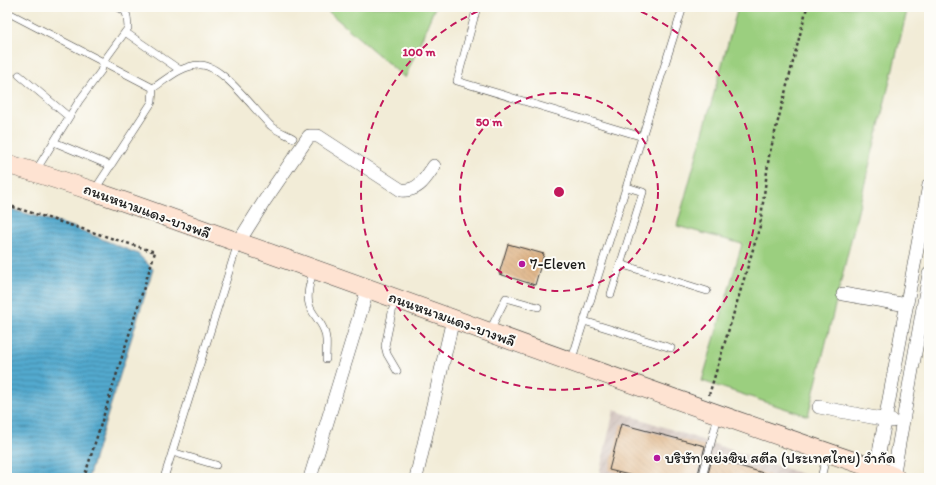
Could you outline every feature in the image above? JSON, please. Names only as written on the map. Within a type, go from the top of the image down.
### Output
[{"type":"main road","name":"ถนนหนามแดง-บางพลี","points":[[7,164],[94,192],[368,288],[711,414],[876,469],[895,477]]},
{"type":"street","points":[[238,243],[264,200],[309,136],[318,136],[401,190],[409,191],[415,189],[421,184],[434,166]]},
{"type":"street","points":[[876,469],[929,185]]},
{"type":"street","points":[[895,477],[902,423],[929,274]]},
{"type":"street","points":[[310,478],[368,288]]},
{"type":"street","points":[[843,294],[907,305]]},
{"type":"street","points":[[416,478],[453,319]]},
{"type":"street","points":[[819,407],[902,423]]},
{"type":"lane","points":[[35,172],[69,117],[101,71],[104,61],[125,32],[129,22],[125,11],[118,7]]},
{"type":"lane","points":[[477,7],[457,81],[643,137]]},
{"type":"lane","points":[[571,362],[683,7]]},
{"type":"lane","points":[[7,12],[104,61],[153,88]]},
{"type":"lane","points":[[125,32],[180,70]]},
{"type":"lane","points":[[153,88],[180,70],[190,67],[206,66],[228,80],[273,127],[293,138]]},
{"type":"lane","points":[[19,75],[69,117]]},
{"type":"lane","points":[[94,192],[152,102],[153,88]]},
{"type":"lane","points":[[54,142],[111,166]]},
{"type":"lane","points":[[611,294],[643,192],[627,187]]},
{"type":"lane","points":[[164,478],[238,243]]},
{"type":"lane","points":[[620,264],[706,291]]},
{"type":"lane","points":[[314,269],[308,292],[308,302],[311,310],[325,333],[326,359]]},
{"type":"lane","points":[[395,298],[385,346],[387,354],[397,371]]},
{"type":"lane","points":[[489,332],[506,298],[538,307]]},
{"type":"lane","points":[[584,321],[671,348]]},
{"type":"lane","points":[[702,478],[711,414]]},
{"type":"lane","points":[[172,452],[216,465]]},
{"type":"lane","points":[[821,478],[827,453]]},
{"type":"path","points":[[711,414],[760,226],[769,156],[807,7]]},
{"type":"path","points":[[7,205],[155,252],[84,478]]},
{"type":"shaded area","points":[[614,410],[805,475],[804,478],[598,478]]},
{"type":"green space","points":[[323,7],[435,7],[405,78]]},
{"type":"green space","points":[[738,7],[908,7],[808,416],[702,381],[742,244],[677,226]]},
{"type":"water","points":[[7,208],[73,227],[138,254],[153,269],[88,478],[7,478]]},
{"type":"building","name":"7-Eleven","points":[[508,244],[544,254],[535,285],[499,274]]},
{"type":"building","name":"บริษัท หย่งซิน สตีล (ประเทศไทย) จํากัด","points":[[621,424],[705,446],[697,478],[641,478],[609,470]]},
{"type":"building","points":[[712,458],[770,475],[770,478],[707,478]]},
{"type":"place","name":"7-Eleven","points":[[522,264]]},
{"type":"place","name":"บริษัท หย่งซิน สตีล (ประเทศไทย) จํากัด","points":[[657,458]]}]
